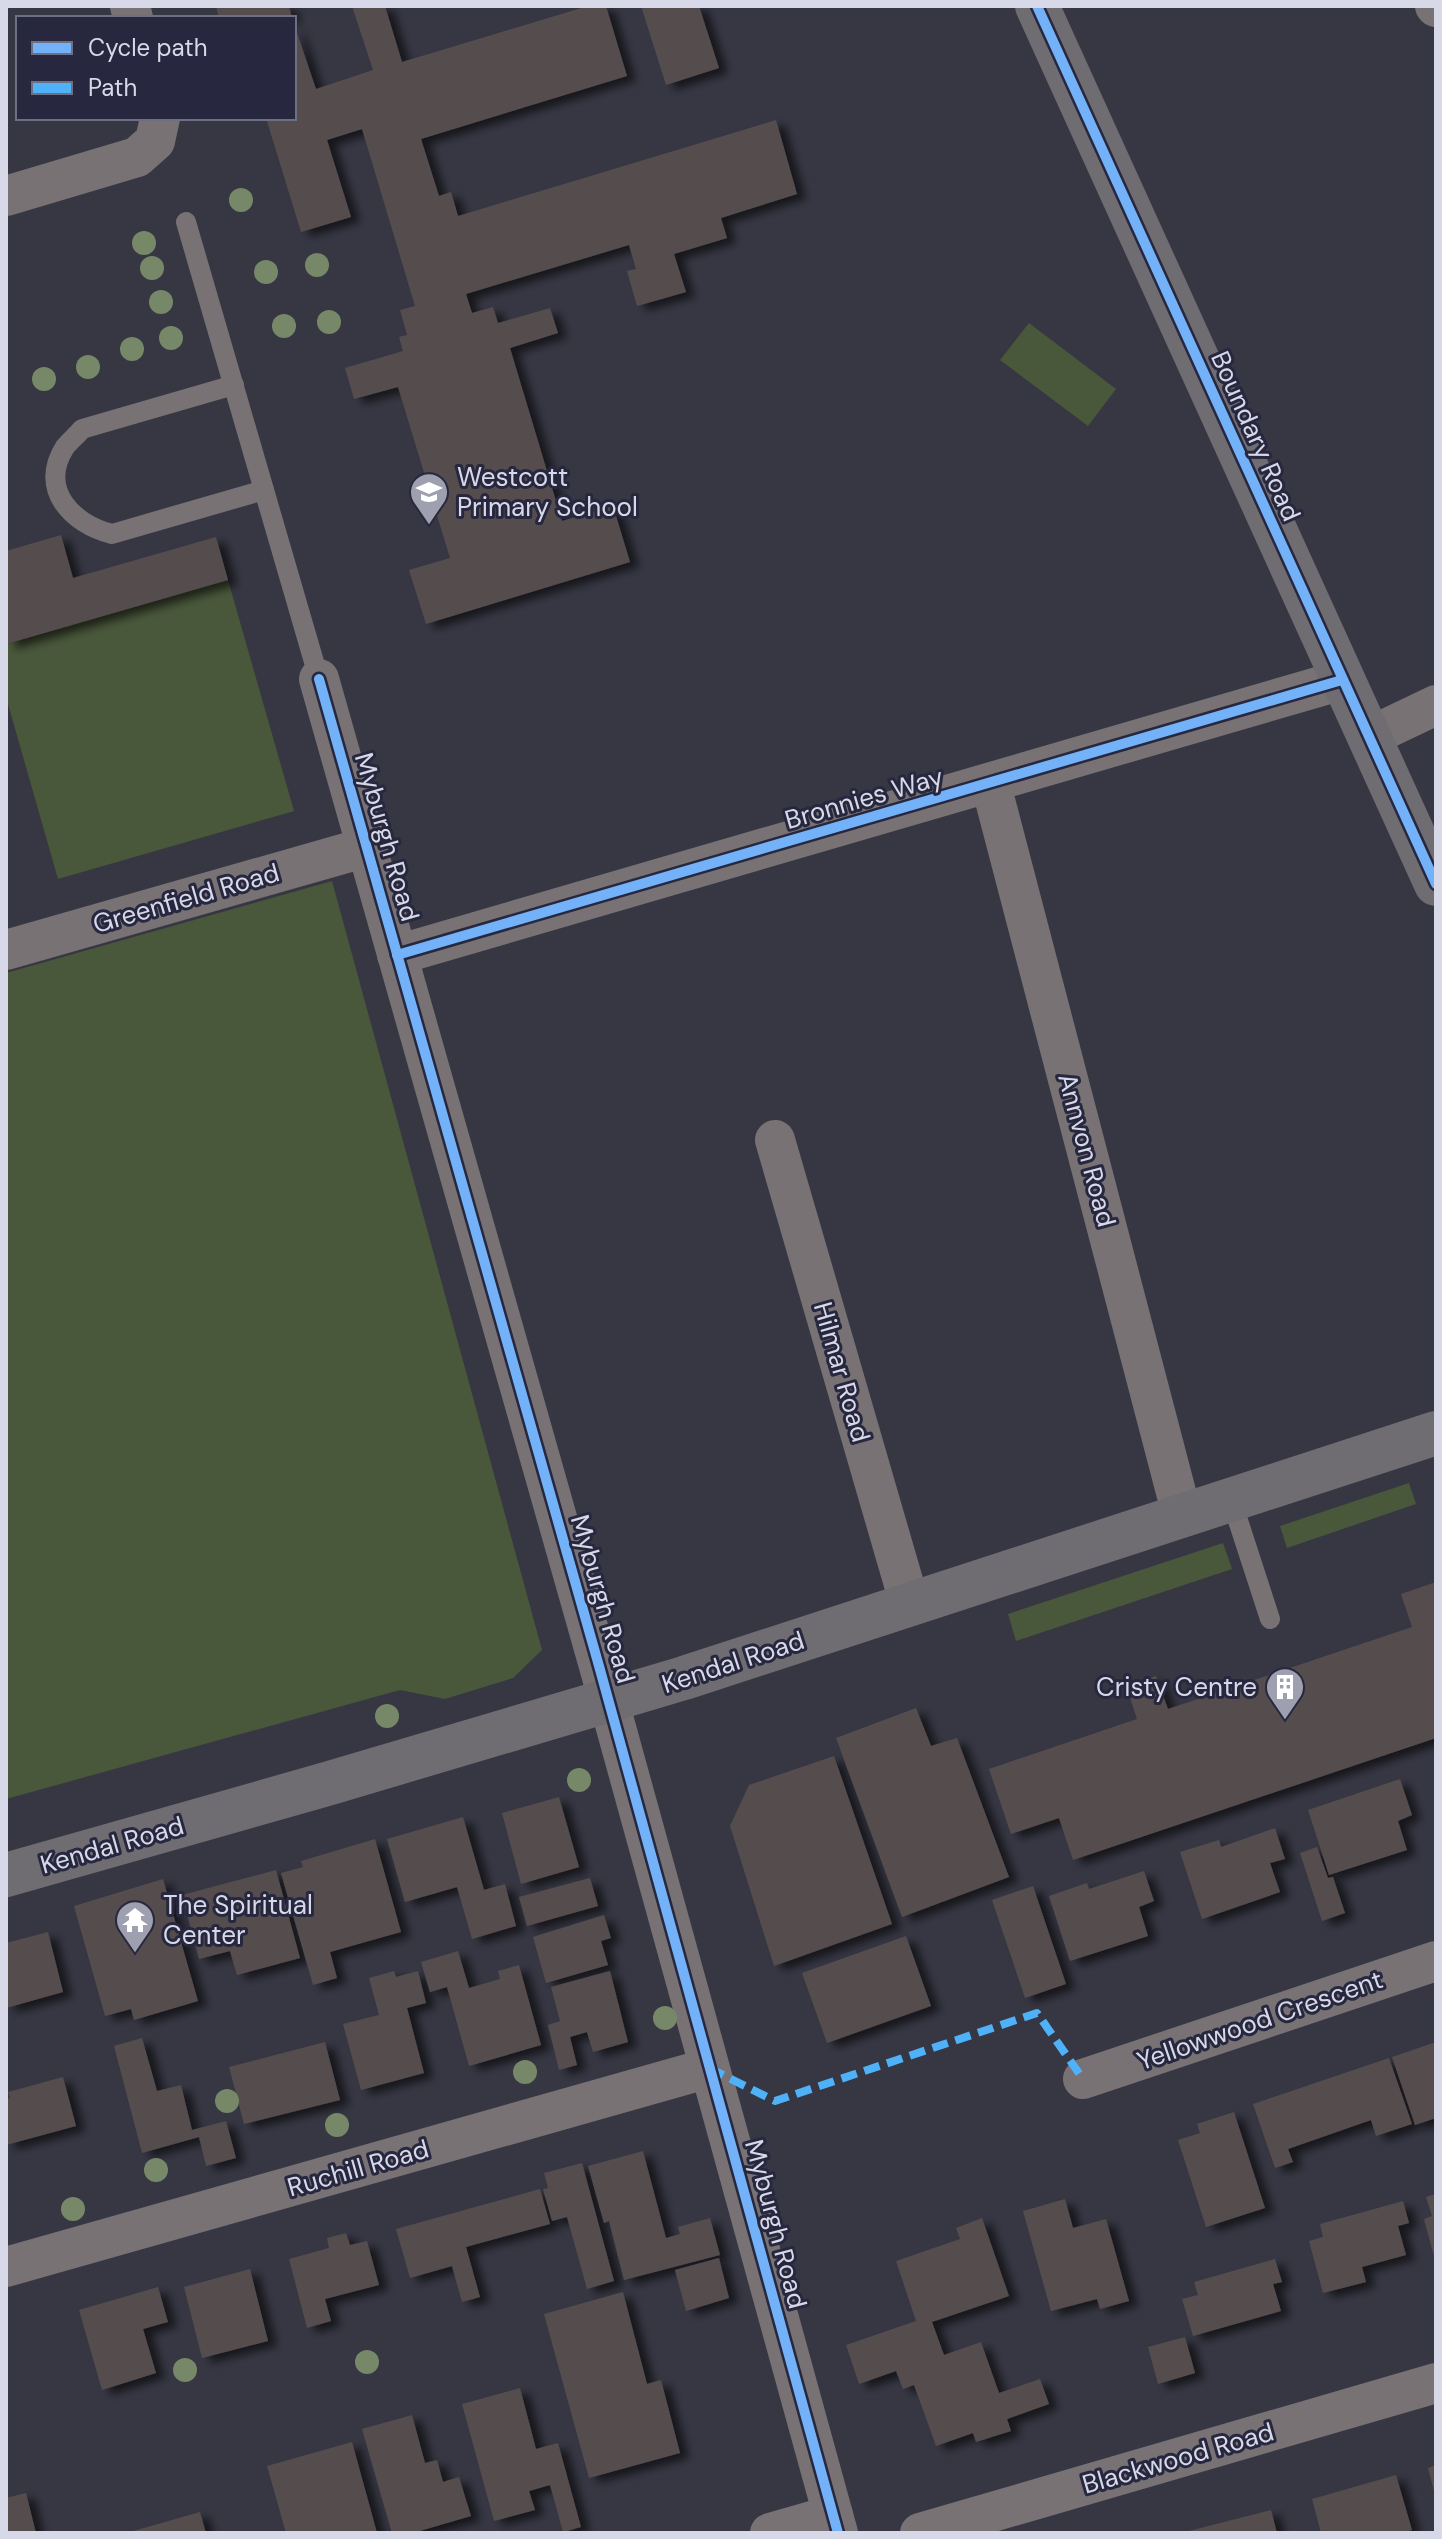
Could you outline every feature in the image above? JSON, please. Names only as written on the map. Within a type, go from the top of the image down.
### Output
[{"type":"main road","name":"Boundary Road","points":[[1037,6],[1436,884]]},
{"type":"main road","name":"Kendal Road","points":[[1251,1492],[1436,1400]]},
{"type":"main road","name":"Kendal Road","points":[[6,1875],[608,1701],[1436,1433]]},
{"type":"street","points":[[6,196],[137,157],[158,129]]},
{"type":"street","name":"Myburgh Road","points":[[319,679],[608,1701],[836,2524]]},
{"type":"street","name":"Bronnies Way","points":[[397,955],[991,785],[1342,680]]},
{"type":"street","points":[[1369,737],[1436,705]]},
{"type":"street","name":"Annvon Road","points":[[991,785],[1182,1515]]},
{"type":"street","name":"Greenfield Road","points":[[6,950],[367,847]]},
{"type":"street","name":"Hilmar Road","points":[[775,1140],[910,1605]]},
{"type":"street","name":"Yellowwood Crescent","points":[[1083,2079],[1436,1961]]},
{"type":"street","name":"Ruchill Road","points":[[6,2267],[709,2068]]},
{"type":"street","name":"Blackwood Road","points":[[920,2533],[1436,2383]]},
{"type":"street","points":[[770,2533],[836,2524]]},
{"type":"lane","points":[[186,222],[319,679]]},
{"type":"lane","points":[[234,385],[82,429],[66,446],[58,463],[56,484],[62,503],[74,518],[91,529],[112,534],[264,490]]},
{"type":"lane","points":[[1251,1492],[1270,1619]]},
{"type":"green space","points":[[1029,323],[1116,389],[1088,426],[1000,360]]},
{"type":"green space","points":[[228,580],[294,811],[58,879],[6,697],[6,644]]},
{"type":"green space","points":[[332,881],[542,1650],[513,1678],[445,1699],[400,1690],[6,1799],[6,973]]},
{"type":"green space","points":[[1409,1483],[1416,1504],[1287,1548],[1280,1526]]},
{"type":"green space","points":[[1223,1543],[1232,1569],[1016,1641],[1008,1614]]},
{"type":"building","points":[[216,6],[289,6],[292,16],[218,16]]},
{"type":"building","points":[[352,6],[385,6],[402,62],[588,6],[606,6],[627,76],[421,139],[439,196],[451,192],[458,216],[776,120],[797,194],[721,218],[727,238],[674,254],[686,292],[637,306],[627,271],[636,269],[629,245],[466,294],[472,313],[493,307],[498,323],[550,308],[558,333],[510,348],[562,521],[613,506],[630,562],[426,624],[409,570],[450,558],[398,387],[354,399],[345,368],[403,351],[399,337],[407,335],[400,310],[415,306],[362,129],[327,140],[351,217],[301,232],[267,120],[296,120],[296,30],[316,89],[373,70]]},
{"type":"building","points":[[641,6],[699,6],[719,68],[666,85]]},
{"type":"building","points":[[61,535],[73,578],[216,537],[228,580],[6,644],[6,551]]},
{"type":"building","name":"Cristy Centre","points":[[1436,1582],[1436,1738],[1073,1860],[1059,1818],[1011,1834],[989,1769],[1137,1719],[1126,1686],[1156,1676],[1168,1709],[1412,1627],[1401,1594]]},
{"type":"building","points":[[916,1708],[931,1746],[957,1738],[1009,1877],[902,1917],[836,1738]]},
{"type":"building","points":[[834,1756],[892,1924],[774,1966],[730,1826],[749,1785]]},
{"type":"building","points":[[1400,1779],[1412,1815],[1398,1821],[1407,1850],[1329,1875],[1308,1810]]},
{"type":"building","points":[[559,1797],[579,1867],[521,1884],[502,1813]]},
{"type":"building","points":[[463,1817],[484,1890],[505,1884],[516,1926],[472,1939],[457,1887],[405,1902],[387,1839]]},
{"type":"building","points":[[1275,1828],[1285,1859],[1270,1863],[1280,1892],[1202,1919],[1180,1852],[1219,1840],[1221,1847]]},
{"type":"building","points":[[375,1839],[401,1932],[330,1952],[337,1978],[313,1985],[281,1873],[303,1867],[301,1861]]},
{"type":"building","points":[[1317,1847],[1328,1878],[1333,1877],[1345,1913],[1322,1921],[1300,1853]]},
{"type":"building","points":[[276,1870],[300,1958],[237,1975],[230,1951],[199,1959],[182,1895]]},
{"type":"building","points":[[1144,1871],[1154,1901],[1139,1907],[1148,1936],[1070,1961],[1049,1896],[1087,1883],[1089,1889]]},
{"type":"building","points":[[590,1878],[598,1906],[527,1926],[519,1897]]},
{"type":"building","name":"The Spiritual Center","points":[[163,1879],[198,2001],[134,2020],[131,2009],[105,2016],[74,1906]]},
{"type":"building","points":[[1033,1886],[1066,1984],[1025,1998],[992,1900]]},
{"type":"building","points":[[604,1915],[611,1938],[601,1941],[608,1965],[546,1983],[533,1937]]},
{"type":"building","points":[[48,1932],[63,1992],[6,2008],[6,1943]]},
{"type":"building","points":[[906,1936],[931,2006],[827,2043],[802,1973]]},
{"type":"building","points":[[458,1951],[469,1988],[500,1979],[498,1971],[519,1965],[541,2045],[469,2066],[447,1987],[430,1992],[421,1962]]},
{"type":"building","points":[[394,1971],[396,1977],[418,1971],[426,2003],[407,2008],[424,2073],[361,2090],[343,2024],[379,2015],[369,1978]]},
{"type":"building","points":[[610,1971],[628,2042],[593,2052],[587,2032],[570,2037],[577,2065],[559,2070],[548,2025],[560,2021],[551,1987]]},
{"type":"building","points":[[142,2038],[157,2091],[181,2085],[192,2130],[226,2121],[236,2158],[206,2166],[199,2137],[142,2153],[114,2046]]},
{"type":"building","points":[[325,2042],[340,2100],[244,2124],[229,2067]]},
{"type":"building","points":[[1436,2042],[1436,2118],[1415,2125],[1392,2057]]},
{"type":"building","points":[[1389,2058],[1412,2124],[1376,2136],[1371,2120],[1288,2149],[1293,2162],[1275,2168],[1253,2104]]},
{"type":"building","points":[[63,2077],[76,2126],[6,2145],[8,2092]]},
{"type":"building","points":[[1234,2112],[1265,2208],[1206,2227],[1178,2140],[1200,2133],[1197,2124]]},
{"type":"building","points":[[643,2151],[666,2238],[680,2234],[678,2227],[710,2218],[720,2255],[624,2280],[609,2221],[604,2223],[588,2166]]},
{"type":"building","points":[[582,2163],[614,2281],[587,2289],[567,2217],[552,2221],[543,2189],[548,2188],[544,2173]]},
{"type":"building","points":[[540,2189],[550,2224],[466,2247],[480,2297],[462,2302],[452,2266],[410,2278],[396,2229]]},
{"type":"building","points":[[1436,2194],[1435,2260],[1424,2219],[1432,2216],[1426,2197]]},
{"type":"building","points":[[1065,2199],[1073,2228],[1106,2219],[1129,2301],[1100,2309],[1097,2299],[1051,2311],[1023,2211]]},
{"type":"building","points":[[1403,2201],[1409,2223],[1398,2226],[1406,2255],[1362,2267],[1366,2282],[1323,2293],[1309,2241],[1323,2237],[1320,2224]]},
{"type":"building","points":[[982,2218],[1009,2296],[932,2322],[944,2355],[981,2342],[999,2393],[1040,2379],[1049,2404],[1007,2419],[1011,2431],[976,2442],[973,2433],[936,2446],[914,2385],[903,2389],[896,2371],[859,2384],[846,2345],[916,2321],[896,2261],[960,2239],[956,2228]]},
{"type":"building","points":[[346,2233],[350,2245],[367,2241],[379,2285],[325,2299],[331,2321],[307,2328],[289,2259],[329,2248],[327,2238]]},
{"type":"building","points":[[719,2258],[729,2298],[686,2311],[675,2270]]},
{"type":"building","points":[[1275,2259],[1282,2282],[1273,2284],[1281,2311],[1193,2336],[1182,2299],[1198,2295],[1194,2282]]},
{"type":"building","points":[[250,2269],[268,2341],[202,2358],[184,2287]]},
{"type":"building","points":[[158,2287],[168,2322],[143,2329],[156,2373],[102,2390],[79,2310]]},
{"type":"building","points":[[623,2292],[647,2384],[661,2380],[680,2453],[589,2478],[544,2314]]},
{"type":"building","points":[[1185,2337],[1195,2373],[1158,2384],[1148,2347]]},
{"type":"building","points":[[520,2388],[536,2449],[558,2443],[581,2527],[563,2532],[550,2485],[529,2491],[535,2510],[494,2521],[462,2404]]},
{"type":"building","points":[[412,2415],[425,2463],[437,2460],[443,2482],[459,2477],[471,2516],[413,2533],[392,2533],[362,2429]]},
{"type":"building","points":[[352,2442],[377,2533],[286,2533],[267,2466]]},
{"type":"building","points":[[1436,2465],[1436,2495],[1435,2495],[1428,2468]]},
{"type":"building","points":[[1396,2475],[1412,2530],[1401,2533],[1321,2533],[1312,2499]]},
{"type":"building","points":[[26,2493],[36,2533],[6,2533],[6,2498]]},
{"type":"building","points":[[1271,2510],[1277,2533],[1185,2533],[1185,2532]]},
{"type":"building","points":[[200,2512],[206,2533],[130,2533],[130,2532]]},
{"type":"marked path","points":[[709,2068],[775,2101],[1037,2013],[1083,2079]]},
{"type":"cycle path","points":[[1037,6],[1436,884]]},
{"type":"cycle path","points":[[319,679],[599,1666],[838,2533]]},
{"type":"cycle path","points":[[397,955],[1342,680]]},
{"type":"place","name":"Westcott Primary School","points":[[429,526]]},
{"type":"place","name":"Cristy Centre","points":[[1285,1721]]},
{"type":"place","name":"The Spiritual Center","points":[[135,1954]]}]
